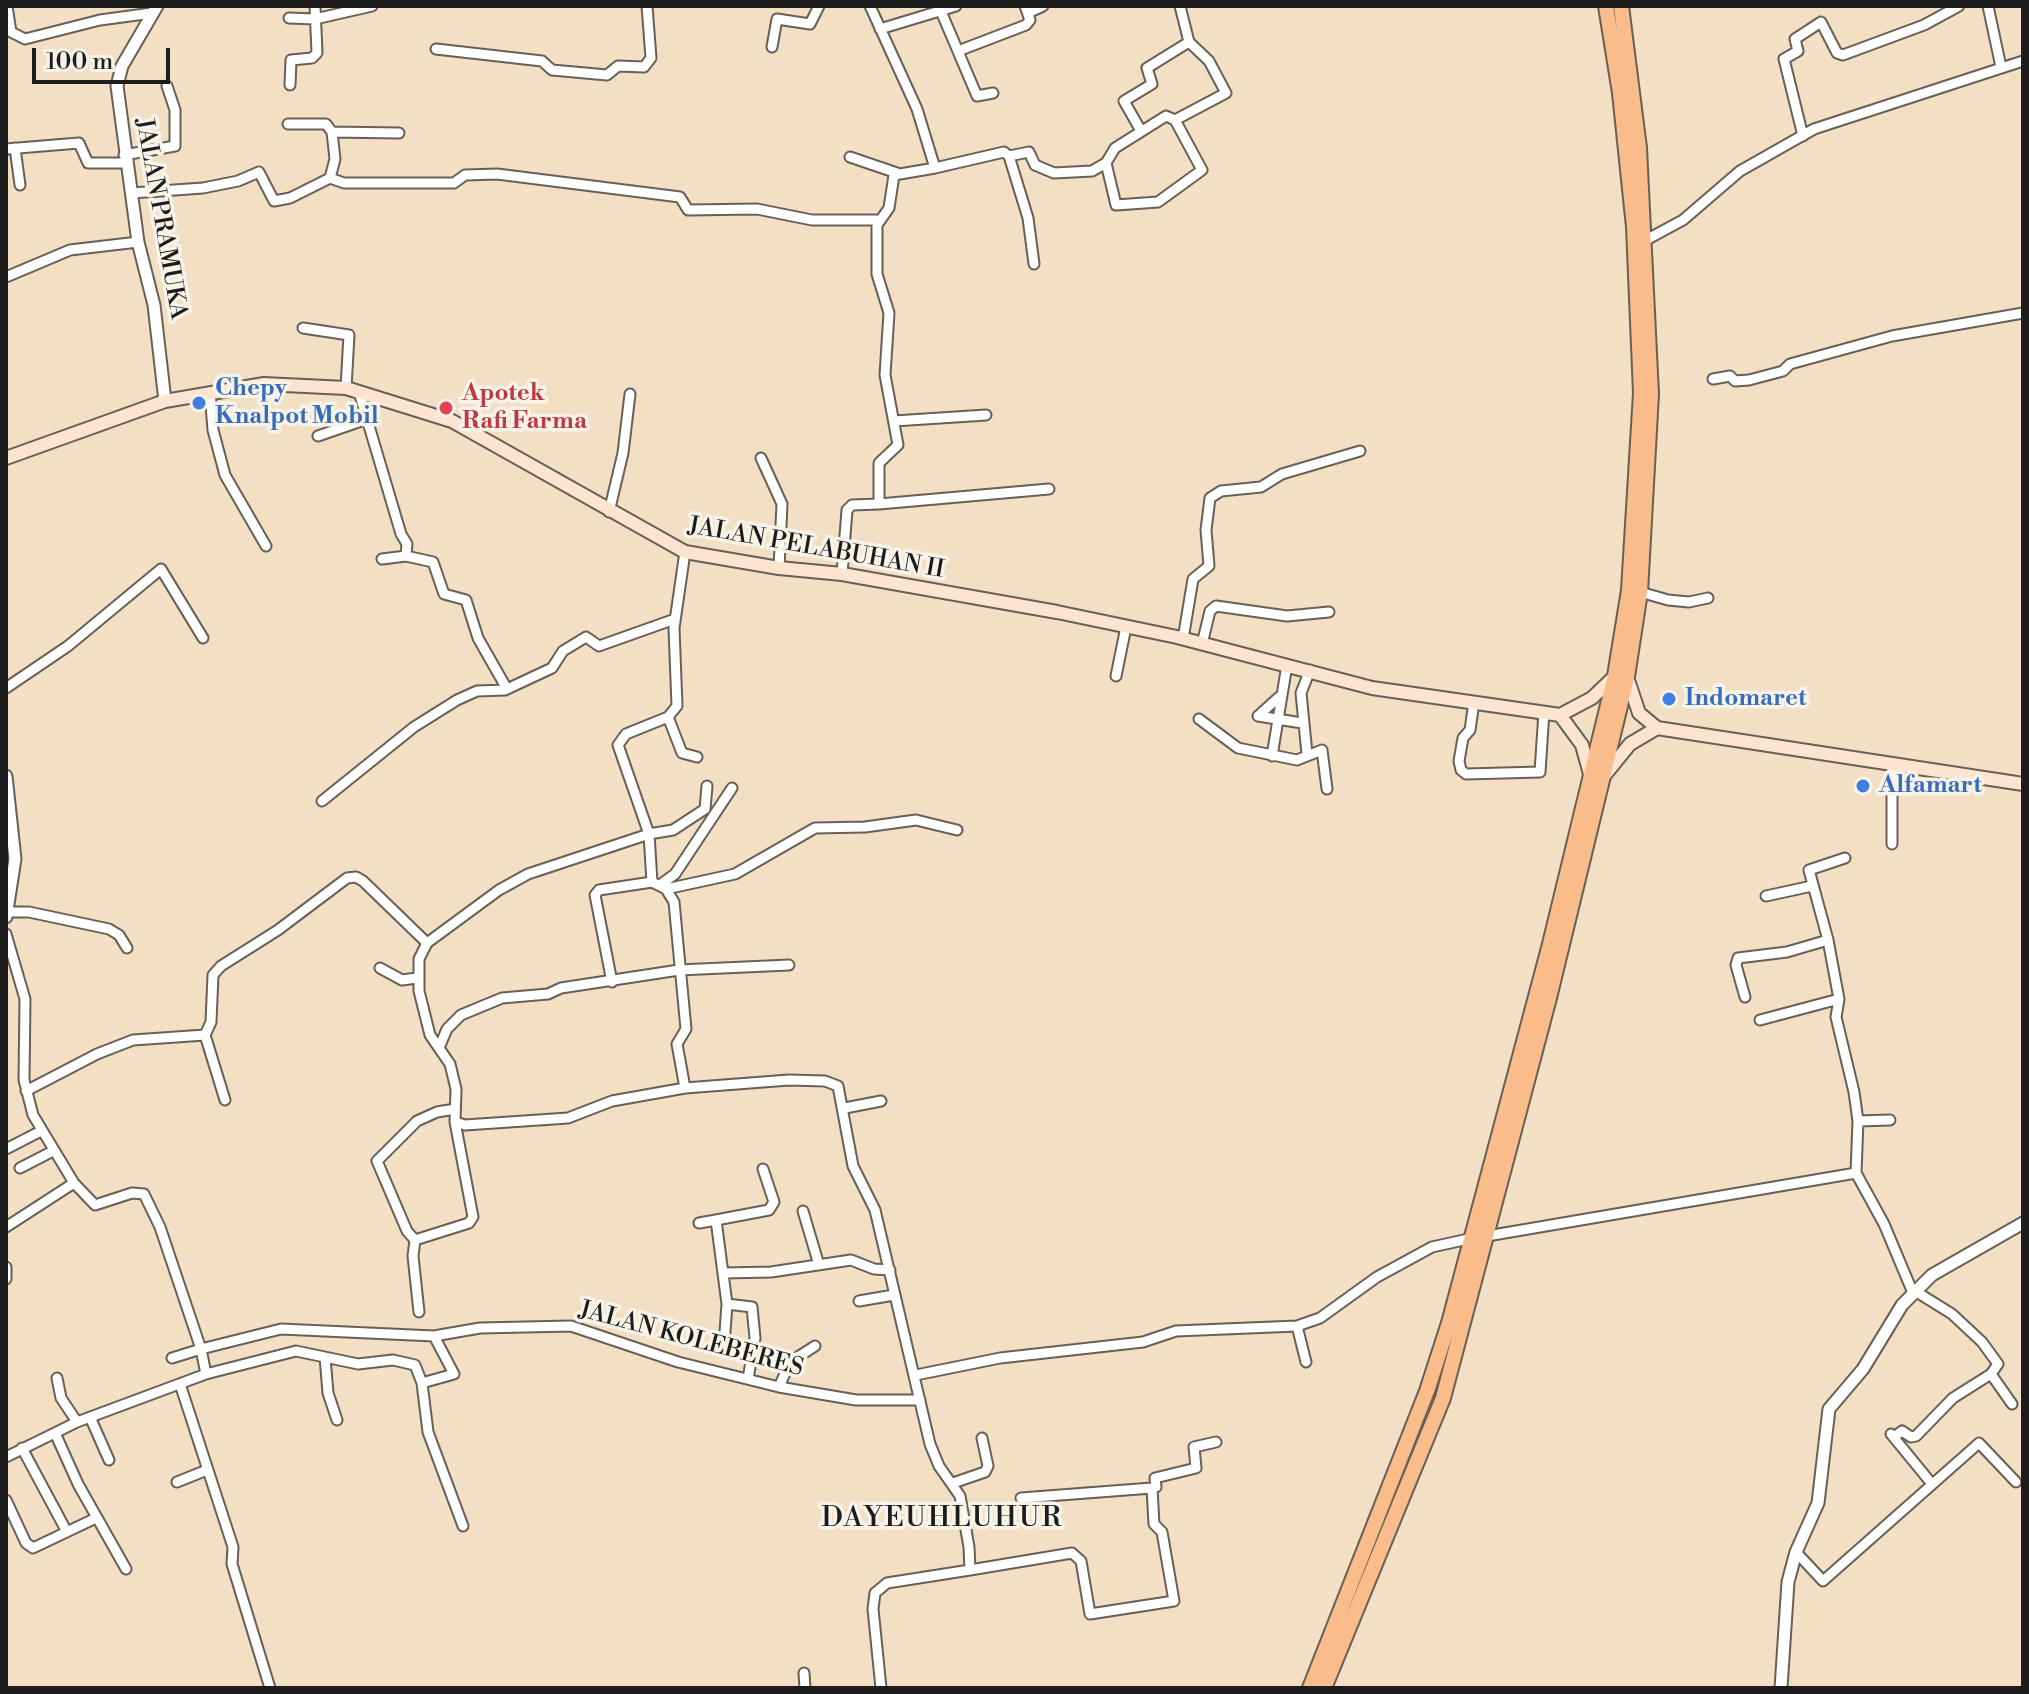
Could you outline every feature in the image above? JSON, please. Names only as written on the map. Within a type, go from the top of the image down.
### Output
[{"type":"main road","points":[[1606,6],[1643,248]]},
{"type":"main road","points":[[1324,1688],[1443,1398],[1480,1237],[1623,673],[1640,592],[1650,457],[1639,148],[1621,6]]},
{"type":"main road","points":[[1645,334],[1638,479],[1623,673],[1639,713],[1657,728],[2023,784]]},
{"type":"main road","name":"JALAN PELABUHAN II","points":[[6,458],[165,401],[210,392],[291,383],[353,390],[452,421],[685,552],[779,568],[842,574],[1054,612],[1183,639],[1372,688],[1560,715]]},
{"type":"main road","points":[[1597,777],[1582,745],[1560,715],[1592,698],[1623,673]]},
{"type":"main road","points":[[1597,777],[1630,744],[1657,728]]},
{"type":"main road","points":[[1310,1688],[1427,1391],[1480,1237]]},
{"type":"street","points":[[7,6],[11,32],[25,39],[154,9]]},
{"type":"street","points":[[290,85],[291,60],[316,55],[315,6]]},
{"type":"street","points":[[289,18],[315,19],[372,6]]},
{"type":"street","points":[[436,49],[542,61],[550,70],[607,75],[617,66],[644,67],[651,58],[647,6]]},
{"type":"street","points":[[772,47],[777,19],[810,24],[819,6]]},
{"type":"street","points":[[870,6],[917,109],[935,168]]},
{"type":"street","points":[[880,29],[956,6]]},
{"type":"street","points":[[958,51],[1026,25],[1030,20],[1027,10],[1043,6]]},
{"type":"street","points":[[1175,120],[1226,93],[1209,61],[1189,42],[1180,6]]},
{"type":"street","points":[[1803,136],[1784,59],[1798,51],[1795,39],[1821,22],[1837,53],[1843,55],[1924,25],[1959,6]]},
{"type":"street","points":[[1988,6],[2001,67]]},
{"type":"street","name":"JALAN PRAMUKA","points":[[154,9],[119,75],[125,159],[138,242],[154,305],[165,401]]},
{"type":"street","points":[[940,9],[978,97],[993,93]]},
{"type":"street","points":[[1141,131],[1124,101],[1152,84],[1147,68],[1189,42]]},
{"type":"street","points":[[1643,248],[1683,220],[1740,171],[1803,136],[1846,117],[2023,61]]},
{"type":"street","points":[[20,185],[11,149],[81,143],[88,163],[125,159],[175,146],[175,110],[167,86]]},
{"type":"street","points":[[1009,156],[1029,152],[1035,165],[1054,173],[1092,171],[1106,163],[1115,148],[1166,116],[1175,120],[1202,170],[1163,200],[1115,205],[1106,163]]},
{"type":"street","points":[[288,124],[322,123],[332,132],[399,133]]},
{"type":"street","points":[[330,178],[335,159],[332,132]]},
{"type":"street","points":[[850,157],[897,173],[935,168],[1004,152],[1009,156],[1028,218],[1034,264]]},
{"type":"street","points":[[132,193],[203,188],[238,181],[259,172],[274,201],[279,202],[330,178]]},
{"type":"street","points":[[879,504],[879,463],[898,445],[885,375],[889,313],[876,264],[875,233],[879,220],[889,208],[891,184],[897,173]]},
{"type":"street","points":[[330,178],[337,183],[454,183],[465,175],[497,174],[680,197],[689,210],[757,209],[812,220],[879,220]]},
{"type":"street","points":[[6,277],[70,250],[138,242]]},
{"type":"street","points":[[1713,379],[1730,376],[1735,381],[1749,380],[1783,371],[1790,364],[1880,339],[2023,313]]},
{"type":"street","points":[[303,328],[349,335],[353,390],[367,419],[401,534],[407,544],[406,556]]},
{"type":"street","points":[[210,392],[215,441],[225,475],[266,546]]},
{"type":"street","points":[[609,512],[623,453],[630,394]]},
{"type":"street","points":[[894,421],[986,415]]},
{"type":"street","points":[[318,436],[367,419]]},
{"type":"street","points":[[1183,639],[1193,579],[1209,566],[1206,530],[1210,498],[1221,491],[1261,487],[1282,474],[1360,451]]},
{"type":"street","points":[[761,458],[782,504],[779,568]]},
{"type":"street","points":[[842,574],[847,510],[852,505],[1049,489]]},
{"type":"street","points":[[685,552],[675,619],[678,701],[675,712],[630,732],[618,745],[649,834],[659,885],[674,902],[686,1029],[677,1044],[685,1088]]},
{"type":"street","points":[[382,559],[406,556],[433,562],[446,596],[466,600],[478,638],[507,689]]},
{"type":"street","points":[[6,688],[68,646],[161,569],[203,638]]},
{"type":"street","points":[[1640,592],[1689,602],[1708,598]]},
{"type":"street","points":[[1202,644],[1210,611],[1216,606],[1287,616],[1329,612]]},
{"type":"street","points":[[322,801],[414,727],[457,700],[477,691],[507,689],[552,668],[564,649],[586,637],[599,646],[675,619]]},
{"type":"street","points":[[1116,676],[1126,627]]},
{"type":"street","points":[[1272,756],[1279,697],[1287,665]]},
{"type":"street","points":[[1307,754],[1301,693],[1310,670]]},
{"type":"street","points":[[1279,697],[1258,715],[1302,723]]},
{"type":"street","points":[[1474,702],[1470,730],[1463,738],[1459,761],[1461,770],[1466,774],[1540,772],[1544,712]]},
{"type":"street","points":[[668,717],[681,751],[697,757]]},
{"type":"street","points":[[1199,719],[1230,744],[1272,756],[1297,760],[1307,754],[1323,752],[1327,789]]},
{"type":"street","points":[[1892,764],[1892,844]]},
{"type":"street","points":[[6,776],[15,859],[8,914],[41,914],[109,929],[119,935],[127,948]]},
{"type":"street","points":[[415,1240],[472,1221],[455,1122],[452,1075],[427,1025],[417,978],[419,959],[430,940],[518,879],[649,834],[673,830],[705,809],[707,786]]},
{"type":"street","points":[[659,885],[675,874],[732,788]]},
{"type":"street","points":[[612,982],[595,895],[599,890],[735,874],[815,828],[865,827],[916,820],[957,830]]},
{"type":"street","points":[[1845,858],[1809,870],[1828,940],[1839,999],[1836,1017],[1858,1121],[1856,1173],[1884,1224],[1914,1292],[1952,1314],[1982,1342],[1998,1364],[1991,1374],[1953,1398],[1916,1436],[1913,1438],[1902,1431],[1892,1435],[1932,1484]]},
{"type":"street","points":[[225,1100],[205,1035],[211,1022],[213,975],[221,966],[278,930],[347,878],[356,877],[363,881],[430,940]]},
{"type":"street","points":[[1766,896],[1812,886]]},
{"type":"street","points":[[6,934],[26,1006],[26,1091],[41,1131],[74,1183],[98,1207],[132,1193],[144,1194],[160,1227],[201,1349],[206,1374]]},
{"type":"street","points":[[1745,997],[1738,958],[1787,952],[1828,940]]},
{"type":"street","points":[[439,1048],[447,1029],[471,1009],[502,998],[679,970],[789,965]]},
{"type":"street","points":[[380,968],[402,980],[417,978]]},
{"type":"street","points":[[1760,1020],[1839,999]]},
{"type":"street","points":[[26,1091],[97,1054],[133,1040],[205,1035]]},
{"type":"street","points":[[455,1122],[471,1125],[568,1118],[612,1101],[685,1088],[789,1080],[825,1081],[838,1086],[845,1108],[853,1166],[875,1210],[936,1460],[953,1483],[965,1510],[970,1570]]},
{"type":"street","points":[[845,1108],[881,1101]]},
{"type":"street","points":[[419,1312],[413,1256],[415,1240],[402,1220],[377,1161],[417,1121],[437,1112],[455,1109]]},
{"type":"street","points":[[1858,1121],[1890,1120]]},
{"type":"street","points":[[6,1149],[41,1131]]},
{"type":"street","points":[[20,1168],[53,1151]]},
{"type":"street","points":[[699,1223],[769,1210],[774,1202],[763,1169]]},
{"type":"street","points":[[916,1375],[1000,1358],[1143,1342],[1176,1331],[1297,1326],[1320,1318],[1366,1284],[1432,1247],[1856,1173]]},
{"type":"street","points":[[6,1227],[74,1183]]},
{"type":"street","points":[[803,1211],[819,1265]]},
{"type":"street","points":[[716,1220],[727,1304],[724,1346]]},
{"type":"street","points":[[1781,1688],[1784,1613],[1796,1552],[1818,1503],[1829,1409],[1863,1369],[1886,1328],[1914,1292],[1932,1275],[2023,1223]]},
{"type":"street","points":[[723,1273],[771,1272],[859,1261],[874,1269],[890,1270]]},
{"type":"street","points":[[6,1267],[6,1279]]},
{"type":"street","points":[[859,1301],[894,1295]]},
{"type":"street","points":[[727,1304],[749,1304],[754,1314],[748,1379]]},
{"type":"street","name":"JALAN KOLEBERES","points":[[172,1358],[281,1329],[434,1336],[480,1328],[571,1326],[678,1362],[779,1387],[856,1400],[920,1400]]},
{"type":"street","points":[[1297,1326],[1306,1362]]},
{"type":"street","points":[[422,1383],[450,1378],[454,1374],[434,1336]]},
{"type":"street","points":[[779,1387],[790,1362],[815,1346]]},
{"type":"street","points":[[6,1457],[90,1417],[206,1374],[240,1368],[282,1352],[358,1364],[393,1360],[413,1364],[422,1383],[428,1432],[463,1526]]},
{"type":"street","points":[[325,1357],[328,1393],[337,1420]]},
{"type":"street","points":[[1991,1374],[2012,1404]]},
{"type":"street","points":[[57,1378],[61,1398],[77,1422]]},
{"type":"street","points":[[180,1384],[233,1547],[232,1564],[270,1688]]},
{"type":"street","points":[[90,1417],[109,1460]]},
{"type":"street","points":[[55,1433],[96,1518],[126,1569]]},
{"type":"street","points":[[953,1483],[985,1472],[988,1466],[982,1438]]},
{"type":"street","points":[[1021,1498],[1156,1487],[1155,1478],[1196,1468],[1194,1447],[1216,1442]]},
{"type":"street","points":[[1796,1552],[1823,1581],[1979,1443],[2016,1482]]},
{"type":"street","points":[[22,1448],[67,1532]]},
{"type":"street","points":[[177,1482],[207,1470]]},
{"type":"street","points":[[881,1688],[873,1609],[878,1588],[887,1583],[1072,1553],[1081,1561],[1090,1614],[1174,1601],[1162,1532],[1154,1524],[1152,1488]]},
{"type":"street","points":[[6,1500],[30,1547],[40,1547],[96,1518]]},
{"type":"street","points":[[804,1673],[805,1688]]},
{"type":"place","name":"Chepy Knalpot Mobil","points":[[199,403]]},
{"type":"place","name":"Apotek Rafi Farma","points":[[446,408]]},
{"type":"place","name":"Indomaret","points":[[1669,699]]},
{"type":"place","name":"Alfamart","points":[[1863,786]]},
{"type":"district","name":"DAYEUHLUHUR","points":[[942,1519]]}]
